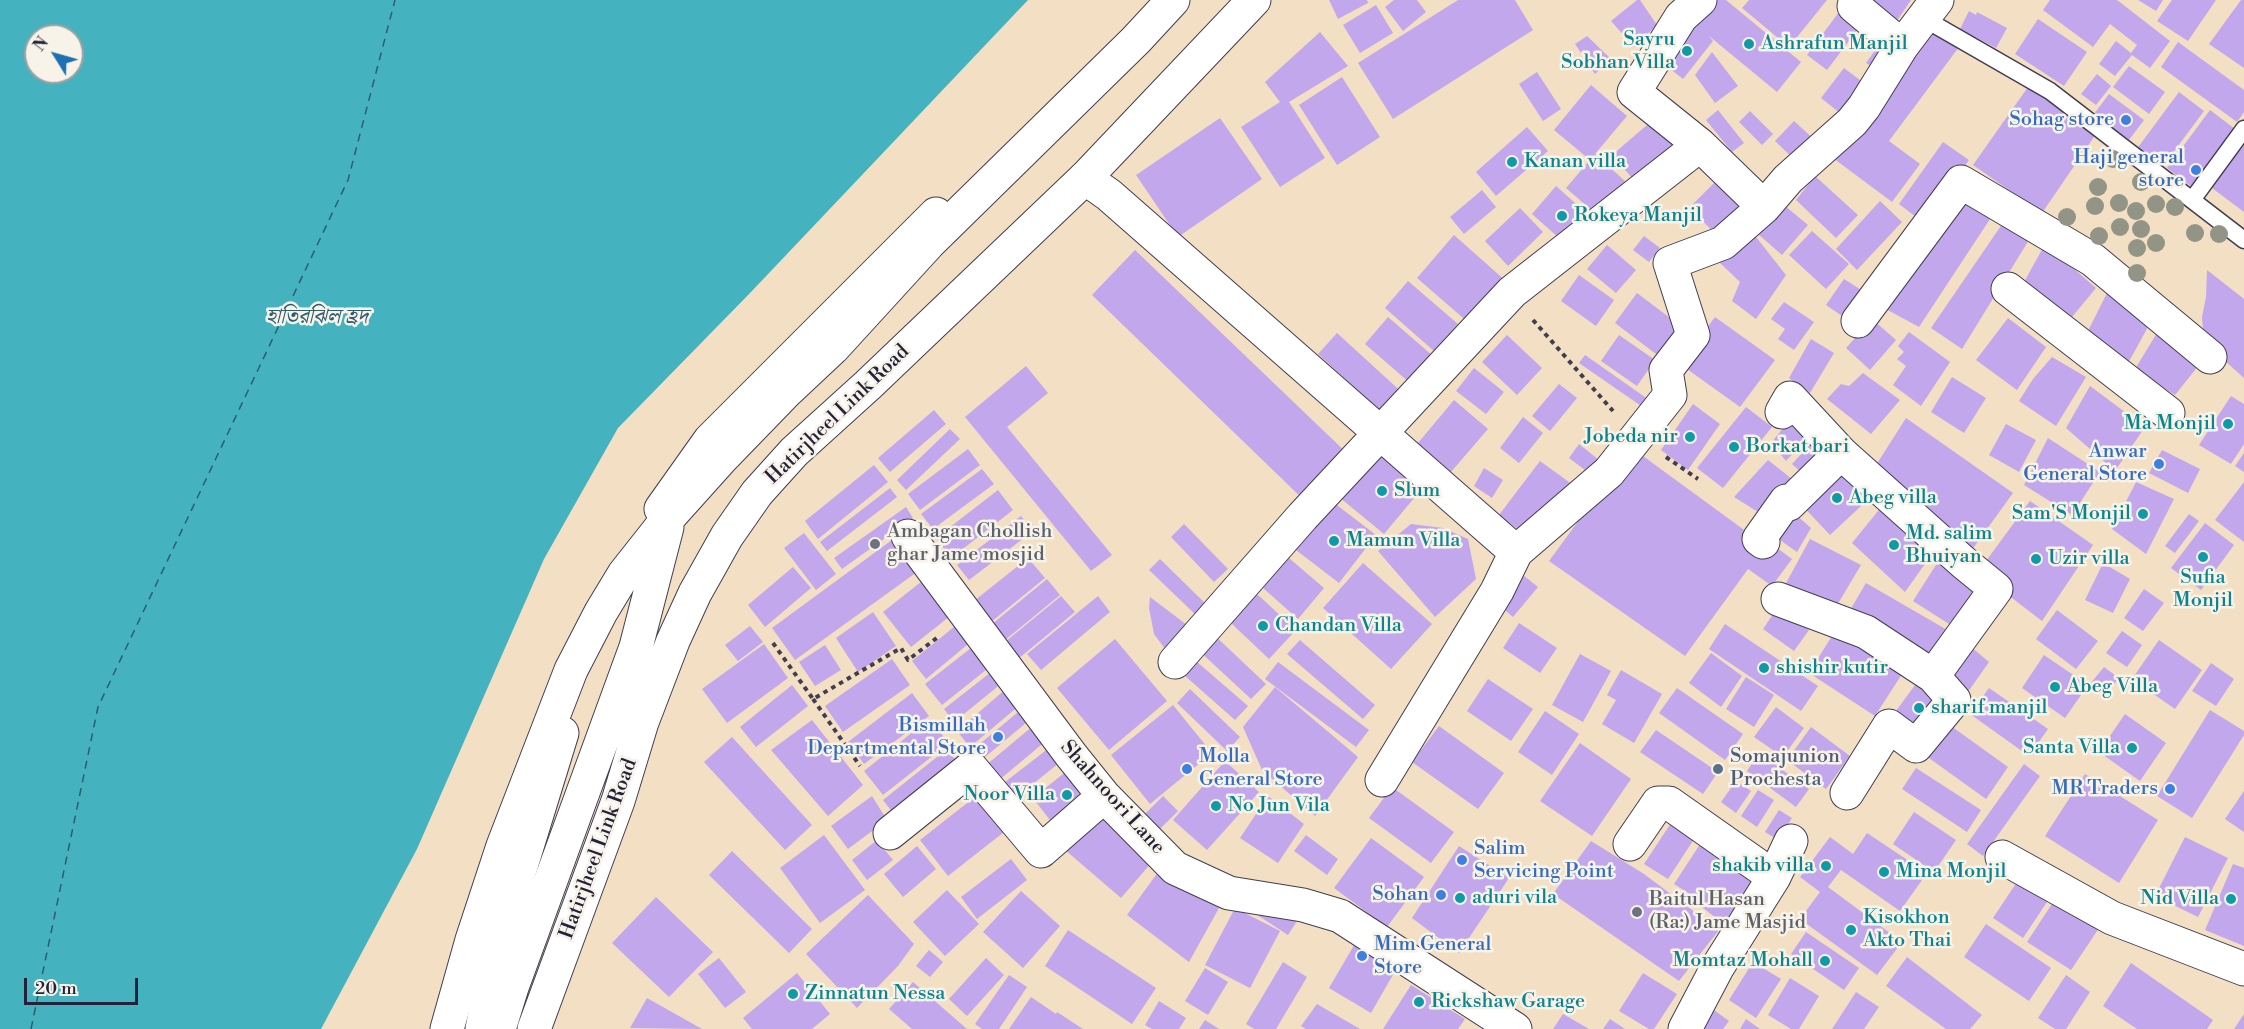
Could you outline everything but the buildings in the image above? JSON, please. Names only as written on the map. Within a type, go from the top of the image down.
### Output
[{"type":"street","points":[[482,1029],[502,928],[543,790],[591,648],[638,541],[710,440],[954,195],[1154,0]]},
{"type":"street","points":[[447,1029],[502,846],[571,670],[624,574],[669,517],[785,393],[833,348],[929,243],[1136,40],[1173,0]]},
{"type":"street","name":"Hatirjheel Link Road","points":[[534,1029],[618,801],[642,722],[673,641],[695,593],[727,536],[757,493],[794,452],[868,386],[1085,178],[1254,0]]},
{"type":"street","points":[[1700,0],[1681,17],[1635,92],[1700,146],[1764,207]]},
{"type":"street","points":[[1854,6],[1902,46]]},
{"type":"street","points":[[1382,780],[1497,591],[1516,552],[1609,472],[1670,395],[1666,370],[1693,334],[1670,263],[1723,243],[1764,207],[1788,179],[1852,122],[1902,46],[1930,9]]},
{"type":"street","points":[[1175,662],[1303,516],[1512,292],[1700,146]]},
{"type":"street","points":[[1085,178],[1108,195],[1381,431],[1516,552]]},
{"type":"street","points":[[1858,321],[1961,182],[2093,260],[2210,357]]},
{"type":"street","points":[[2008,288],[2168,413]]},
{"type":"street","points":[[1782,412],[1790,398],[1841,453],[1996,589],[1933,676]]},
{"type":"street","points":[[1763,542],[1759,538],[1786,501],[1789,504],[1841,453]]},
{"type":"street","points":[[499,1029],[516,976],[636,647],[669,517]]},
{"type":"street","name":"Shahnoori Lane","points":[[908,536],[1071,755],[1104,796],[1175,868],[1228,893],[1303,905],[1340,916],[1515,1029]]},
{"type":"street","points":[[1778,599],[1866,632],[1933,676],[1954,700],[1916,746],[1889,726],[1847,792]]},
{"type":"street","points":[[890,833],[971,768],[1041,851],[1104,796]]},
{"type":"street","points":[[1630,844],[1658,803],[1669,803],[1774,877]]},
{"type":"street","points":[[1685,1029],[1717,968],[1774,877],[1791,841]]},
{"type":"street","points":[[2002,857],[2112,918],[2244,969]]},
{"type":"lane","points":[[1930,9],[2050,90],[2244,240]]},
{"type":"lane","points":[[2192,200],[2244,129]]},
{"type":"path","points":[[1528,315],[1614,412]]},
{"type":"path","points":[[1664,455],[1698,479]]},
{"type":"path","points":[[813,699],[901,648],[908,660],[968,615]]},
{"type":"path","points":[[773,643],[860,766]]},
{"type":"water","name":"হাতিরঝিল হ্রদ","points":[[0,0],[1028,0],[751,292],[618,428],[544,559],[417,849],[321,1029],[0,1029]]},
{"type":"ferry route","points":[[31,1029],[98,707],[348,180],[395,0]]},
{"type":"place","name":"Ashrafun Manjil","points":[[1749,44]]},
{"type":"place","name":"Sayru Sobhan Villa","points":[[1687,51]]},
{"type":"place","name":"Sohag store","points":[[2126,120]]},
{"type":"place","name":"Kanan villa","points":[[1512,162]]},
{"type":"place","name":"Haji general store","points":[[2196,170]]},
{"type":"place","name":"Rokeya Manjil","points":[[1562,216]]},
{"type":"place","name":"Ma Monjil","points":[[2228,424]]},
{"type":"place","name":"Jobeda nir","points":[[1690,437]]},
{"type":"place","name":"Borkat bari","points":[[1734,447]]},
{"type":"place","name":"Anwar General Store","points":[[2159,464]]},
{"type":"place","name":"Slum","points":[[1382,491]]},
{"type":"place","name":"Abeg villa","points":[[1837,498]]},
{"type":"place","name":"Sam'S Monjil","points":[[2143,514]]},
{"type":"place","name":"Mamun Villa","points":[[1334,541]]},
{"type":"place","name":"Ambagan Chollish ghar Jame mosjid","points":[[875,544]]},
{"type":"place","name":"Md. salim Bhuiyan","points":[[1894,545]]},
{"type":"place","name":"Sufia Monjil","points":[[2203,557]]},
{"type":"place","name":"Uzir villa","points":[[2036,559]]},
{"type":"place","name":"Chandan Villa","points":[[1263,626]]},
{"type":"place","name":"shishir kutir","points":[[1764,668]]},
{"type":"place","name":"Abeg Villa","points":[[2055,687]]},
{"type":"place","name":"sharif manjil","points":[[1919,708]]},
{"type":"place","name":"Bismillah Departmental Store","points":[[998,737]]},
{"type":"place","name":"Santa Villa","points":[[2132,748]]},
{"type":"place","name":"Molla General Store","points":[[1187,769]]},
{"type":"place","name":"Somajunion Prochesta","points":[[1718,769]]},
{"type":"place","name":"MR Traders","points":[[2170,789]]},
{"type":"place","name":"Noor Villa","points":[[1067,795]]},
{"type":"place","name":"No Jun Vila","points":[[1216,806]]},
{"type":"place","name":"Salim Servicing Point","points":[[1462,860]]},
{"type":"place","name":"shakib villa","points":[[1826,866]]},
{"type":"place","name":"Mina Monjil","points":[[1884,872]]},
{"type":"place","name":"Sohan","points":[[1441,895]]},
{"type":"place","name":"aduri vila","points":[[1460,898]]},
{"type":"place","name":"Nid Villa","points":[[2231,899]]},
{"type":"place","name":"Baitul Hasan (Ra:) Jame Masjid","points":[[1637,912]]},
{"type":"place","name":"Kisokhon Akto Thai","points":[[1851,930]]},
{"type":"place","name":"Mim General Store","points":[[1362,956]]},
{"type":"place","name":"Momtaz Mohall","points":[[1825,961]]},
{"type":"place","name":"Zinnatun Nessa","points":[[793,994]]},
{"type":"place","name":"Rickshaw Garage","points":[[1419,1002]]}]
